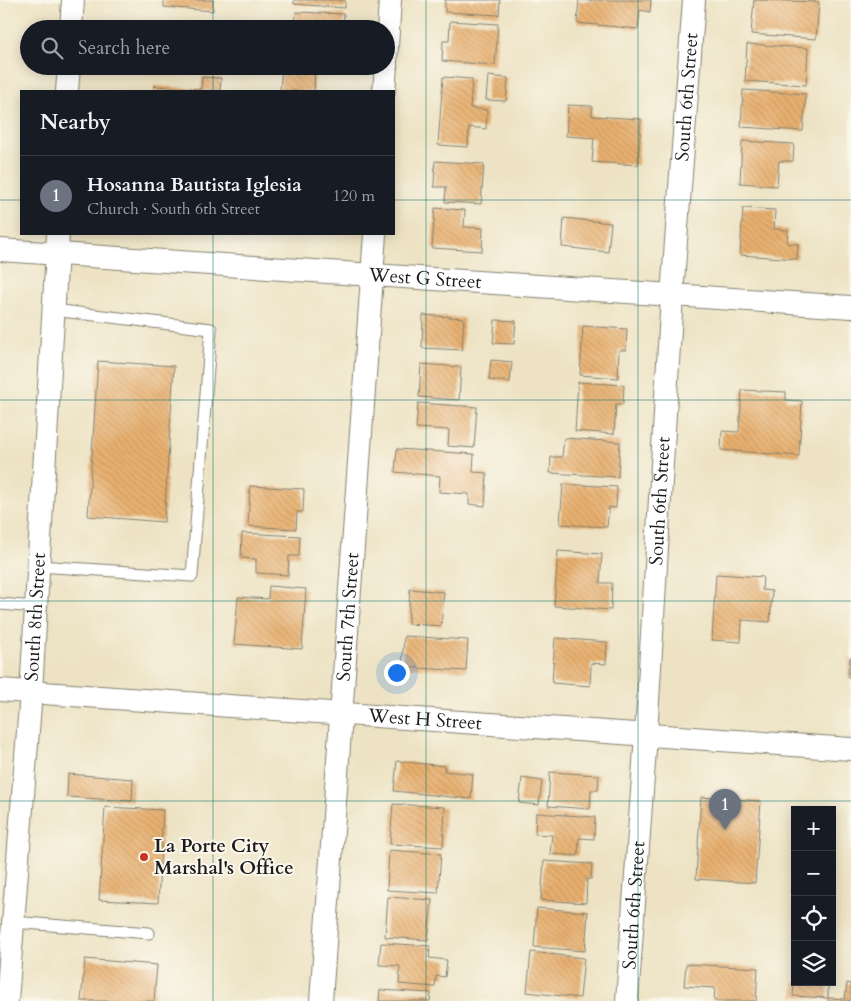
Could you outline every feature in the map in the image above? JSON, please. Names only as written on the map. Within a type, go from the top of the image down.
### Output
[{"type":"street","points":[[72,20],[73,0]]},
{"type":"street","points":[[389,20],[390,0]]},
{"type":"street","name":"South 6th Street","points":[[627,1001],[646,735],[672,295],[694,0]]},
{"type":"street","points":[[67,90],[68,75]]},
{"type":"street","points":[[384,90],[385,75]]},
{"type":"street","name":"South 7th Street","points":[[321,1001],[375,235]]},
{"type":"street","name":"West G Street","points":[[0,250],[57,244],[372,274],[851,307]]},
{"type":"street","name":"South 8th Street","points":[[7,1001],[31,692],[57,244]]},
{"type":"street","name":"West H Street","points":[[0,690],[851,749]]},
{"type":"lane","points":[[38,566],[192,576],[211,329],[54,310]]},
{"type":"lane","points":[[0,604],[36,607]]},
{"type":"lane","points":[[13,922],[149,933]]},
{"type":"building","points":[[164,0],[213,0],[213,11],[164,7]]},
{"type":"building","points":[[294,0],[345,0],[345,8],[294,4]]},
{"type":"building","points":[[445,0],[500,0],[499,15],[445,12]]},
{"type":"building","points":[[579,0],[651,0],[650,12],[640,10],[638,29],[577,23]]},
{"type":"building","points":[[754,0],[819,2],[816,39],[751,34]]},
{"type":"building","points":[[296,12],[344,14],[344,20],[295,20]]},
{"type":"building","points":[[450,21],[498,24],[495,65],[442,61],[443,41],[449,41]]},
{"type":"building","points":[[747,44],[808,48],[806,85],[745,81]]},
{"type":"building","points":[[281,75],[315,75],[314,90],[280,90]]},
{"type":"building","points":[[488,76],[508,78],[506,101],[486,100]]},
{"type":"building","points":[[202,77],[221,78],[220,90],[154,90],[154,86],[201,89]]},
{"type":"building","points":[[443,77],[472,79],[470,108],[487,110],[486,129],[469,127],[468,147],[438,145]]},
{"type":"building","points":[[743,90],[806,94],[803,131],[741,127]]},
{"type":"building","points":[[568,105],[592,106],[592,116],[641,119],[638,165],[592,162],[594,138],[566,136]]},
{"type":"building","points":[[742,141],[794,144],[793,161],[779,161],[777,186],[740,183]]},
{"type":"building","points":[[435,161],[484,164],[481,204],[445,202],[446,187],[434,187]]},
{"type":"building","points":[[435,208],[465,210],[464,227],[483,228],[482,251],[432,248]]},
{"type":"building","points":[[743,208],[775,210],[774,229],[788,230],[787,243],[798,244],[797,259],[740,255]]},
{"type":"building","points":[[564,218],[611,223],[608,252],[562,247]]},
{"type":"building","points":[[423,315],[464,318],[462,350],[422,348]]},
{"type":"building","points":[[495,320],[516,321],[514,344],[493,343]]},
{"type":"building","points":[[583,326],[627,329],[626,350],[619,350],[618,378],[580,375]]},
{"type":"building","points":[[491,360],[512,362],[510,382],[489,380]]},
{"type":"building","points":[[98,361],[174,366],[164,522],[88,516]]},
{"type":"building","points":[[421,364],[461,367],[459,400],[419,397]]},
{"type":"building","points":[[578,382],[624,385],[623,404],[616,404],[614,434],[575,431]]},
{"type":"building","points":[[742,390],[786,392],[786,400],[802,401],[799,456],[721,450],[722,431],[739,432]]},
{"type":"building","points":[[418,403],[477,407],[474,448],[448,446],[449,430],[416,428]]},
{"type":"building","points":[[564,438],[620,442],[618,477],[550,473],[551,457],[562,457]]},
{"type":"building","points":[[397,449],[474,454],[473,472],[487,473],[485,506],[469,504],[469,494],[439,492],[440,476],[395,472]]},
{"type":"building","points":[[563,484],[617,487],[616,508],[609,507],[607,527],[560,524]]},
{"type":"building","points":[[250,486],[304,489],[303,512],[297,512],[296,529],[248,526]]},
{"type":"building","points":[[242,533],[300,536],[299,556],[289,556],[288,575],[256,573],[256,559],[241,558]]},
{"type":"building","points":[[558,551],[602,554],[600,583],[612,583],[611,610],[554,606]]},
{"type":"building","points":[[716,574],[763,577],[762,590],[772,591],[770,622],[742,620],[741,642],[712,640]]},
{"type":"building","points":[[269,586],[306,589],[302,649],[234,644],[238,597],[268,599]]},
{"type":"building","points":[[410,589],[444,592],[441,626],[408,624]]},
{"type":"building","points":[[404,636],[468,640],[466,671],[402,667]]},
{"type":"building","points":[[555,638],[607,642],[606,664],[591,663],[590,686],[552,683]]},
{"type":"building","points":[[850,657],[851,677],[848,677]]},
{"type":"building","points":[[397,761],[445,766],[444,771],[473,774],[471,799],[394,791]]},
{"type":"building","points":[[550,772],[599,775],[598,790],[591,790],[590,809],[548,806]]},
{"type":"building","points":[[68,774],[133,779],[132,801],[67,797]]},
{"type":"building","points":[[522,778],[542,781],[539,805],[519,803]]},
{"type":"building","points":[[701,797],[761,801],[755,883],[696,879]]},
{"type":"building","points":[[393,804],[445,807],[443,847],[390,844]]},
{"type":"building","points":[[105,807],[163,810],[158,903],[99,900]]},
{"type":"building","points":[[536,813],[595,817],[594,839],[579,838],[578,856],[550,854],[552,835],[535,834]]},
{"type":"building","points":[[389,850],[441,854],[438,893],[387,890]]},
{"type":"building","points":[[544,861],[592,864],[591,879],[587,879],[586,903],[541,900]]},
{"type":"building","points":[[388,897],[432,900],[428,940],[385,937]]},
{"type":"building","points":[[537,908],[588,912],[585,951],[534,947]]},
{"type":"building","points":[[381,943],[430,946],[429,958],[447,960],[445,977],[436,976],[435,987],[399,984],[400,966],[379,965]]},
{"type":"building","points":[[531,952],[584,958],[580,998],[527,992]]},
{"type":"building","points":[[85,959],[157,965],[154,1001],[81,1001]]},
{"type":"building","points":[[686,964],[758,968],[756,1001],[714,1001],[715,988],[684,986]]},
{"type":"building","points":[[847,983],[851,984],[851,1001],[828,1001],[829,998],[845,999]]},
{"type":"building","points":[[794,986],[828,986],[828,998],[793,996]]},
{"type":"building","points":[[380,990],[431,993],[430,1001],[379,1001]]},
{"type":"place","name":"Hosanna Bautista Iglesia","points":[[725,830]]},
{"type":"place","name":"La Porte City Marshal's Office","points":[[144,857]]}]
